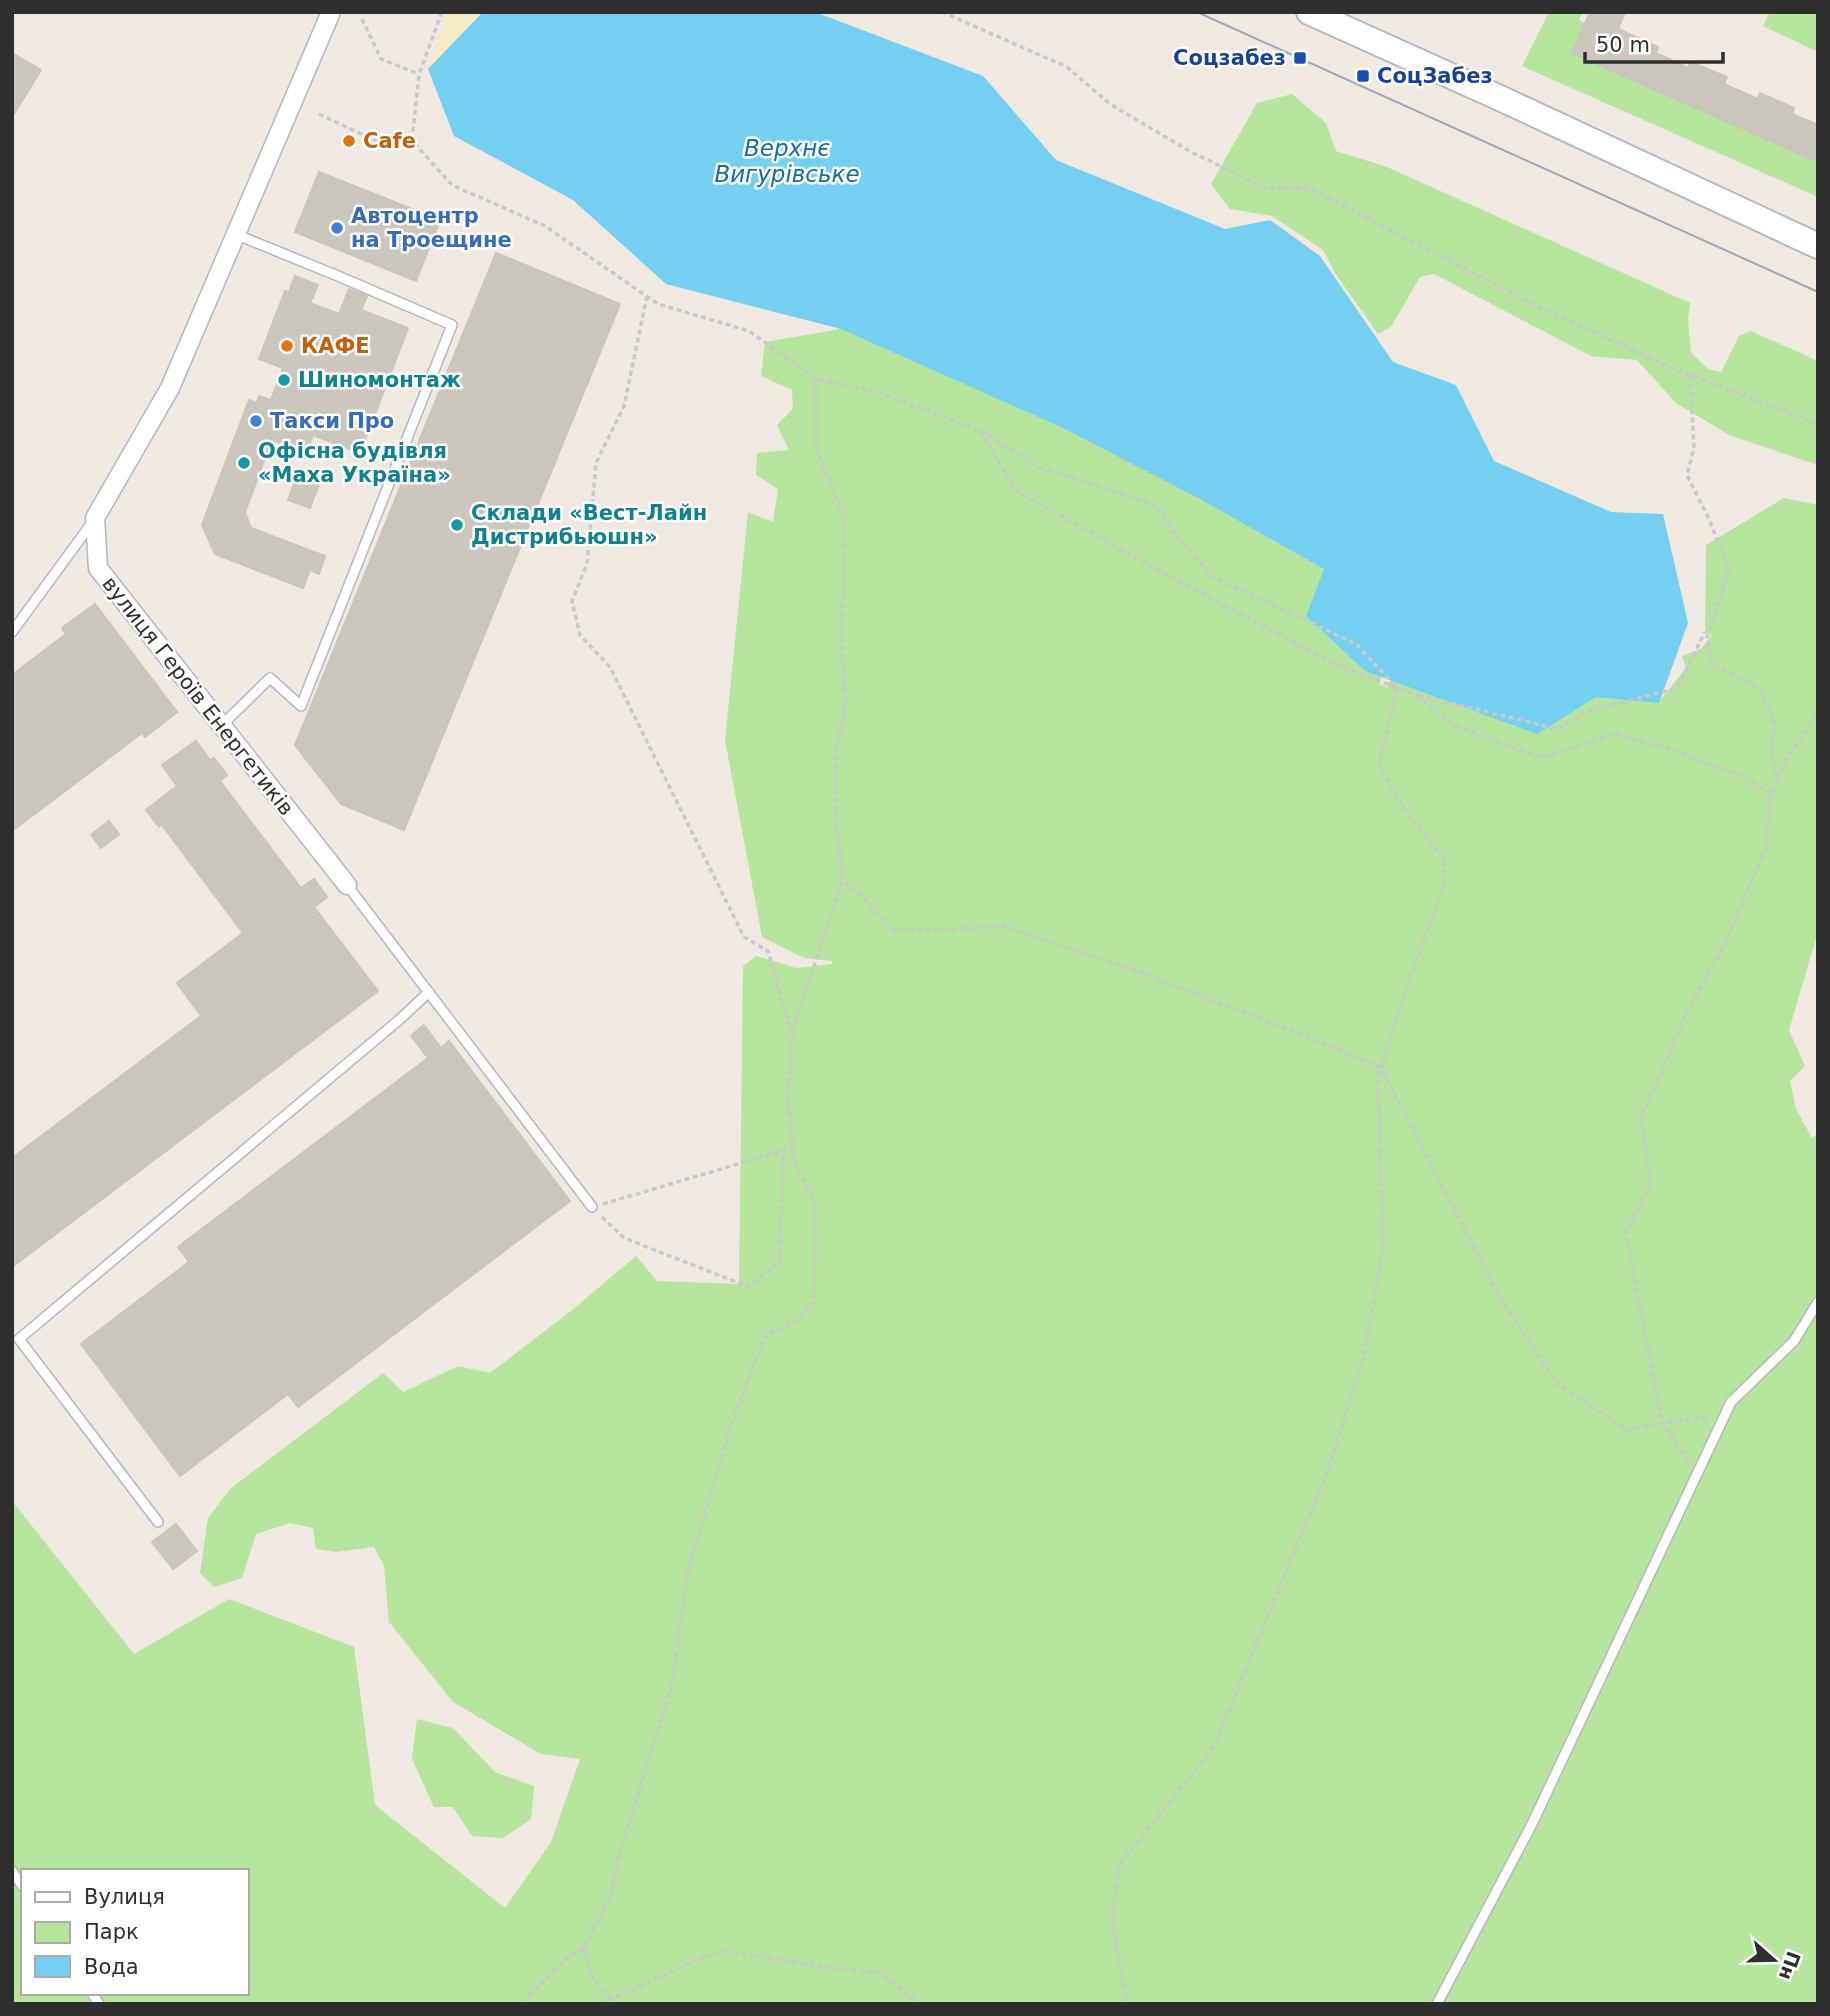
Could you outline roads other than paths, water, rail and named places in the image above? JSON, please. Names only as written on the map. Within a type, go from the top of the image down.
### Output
[{"type":"street","points":[[95,518],[170,388],[331,12]]},
{"type":"street","points":[[1309,12],[1818,246]]},
{"type":"street","name":"вулиця Героїв Енергетиків","points":[[95,518],[98,568],[347,884]]},
{"type":"lane","points":[[222,725],[270,678],[301,706],[452,325],[234,234]]},
{"type":"lane","points":[[12,632],[95,518]]},
{"type":"lane","name":"вулиця Героїв Енергетиків","points":[[347,884],[592,1207]]},
{"type":"lane","points":[[158,1522],[19,1339],[429,992]]},
{"type":"lane","points":[[1437,2004],[1531,1826],[1731,1402],[1794,1341],[1818,1302]]},
{"type":"water","name":"Верхнє Вигурівське","points":[[483,12],[815,12],[983,76],[1056,160],[1225,229],[1270,220],[1320,256],[1393,362],[1456,385],[1494,461],[1611,512],[1663,514],[1688,623],[1659,703],[1596,697],[1537,734],[1365,671],[1306,616],[1324,569],[1200,499],[1063,428],[841,329],[666,284],[573,200],[454,136],[428,69]]},
{"type":"tram line","points":[[1197,12],[1818,292]]},
{"type":"place","name":"Соцзабез","points":[[1300,58]]},
{"type":"place","name":"СоцЗабез","points":[[1363,76]]},
{"type":"place","name":"Cafe","points":[[349,141]]},
{"type":"place","name":"Автоцентр на Троещине","points":[[337,228]]},
{"type":"place","name":"КАФЕ","points":[[287,346]]},
{"type":"place","name":"Шиномонтаж","points":[[284,380]]},
{"type":"place","name":"Такси Про","points":[[256,421]]},
{"type":"place","name":"Офісна будівля «Маха Україна»","points":[[244,463]]},
{"type":"place","name":"Склади «Вест-Лайн Дистрибьюшн»","points":[[457,525]]}]
